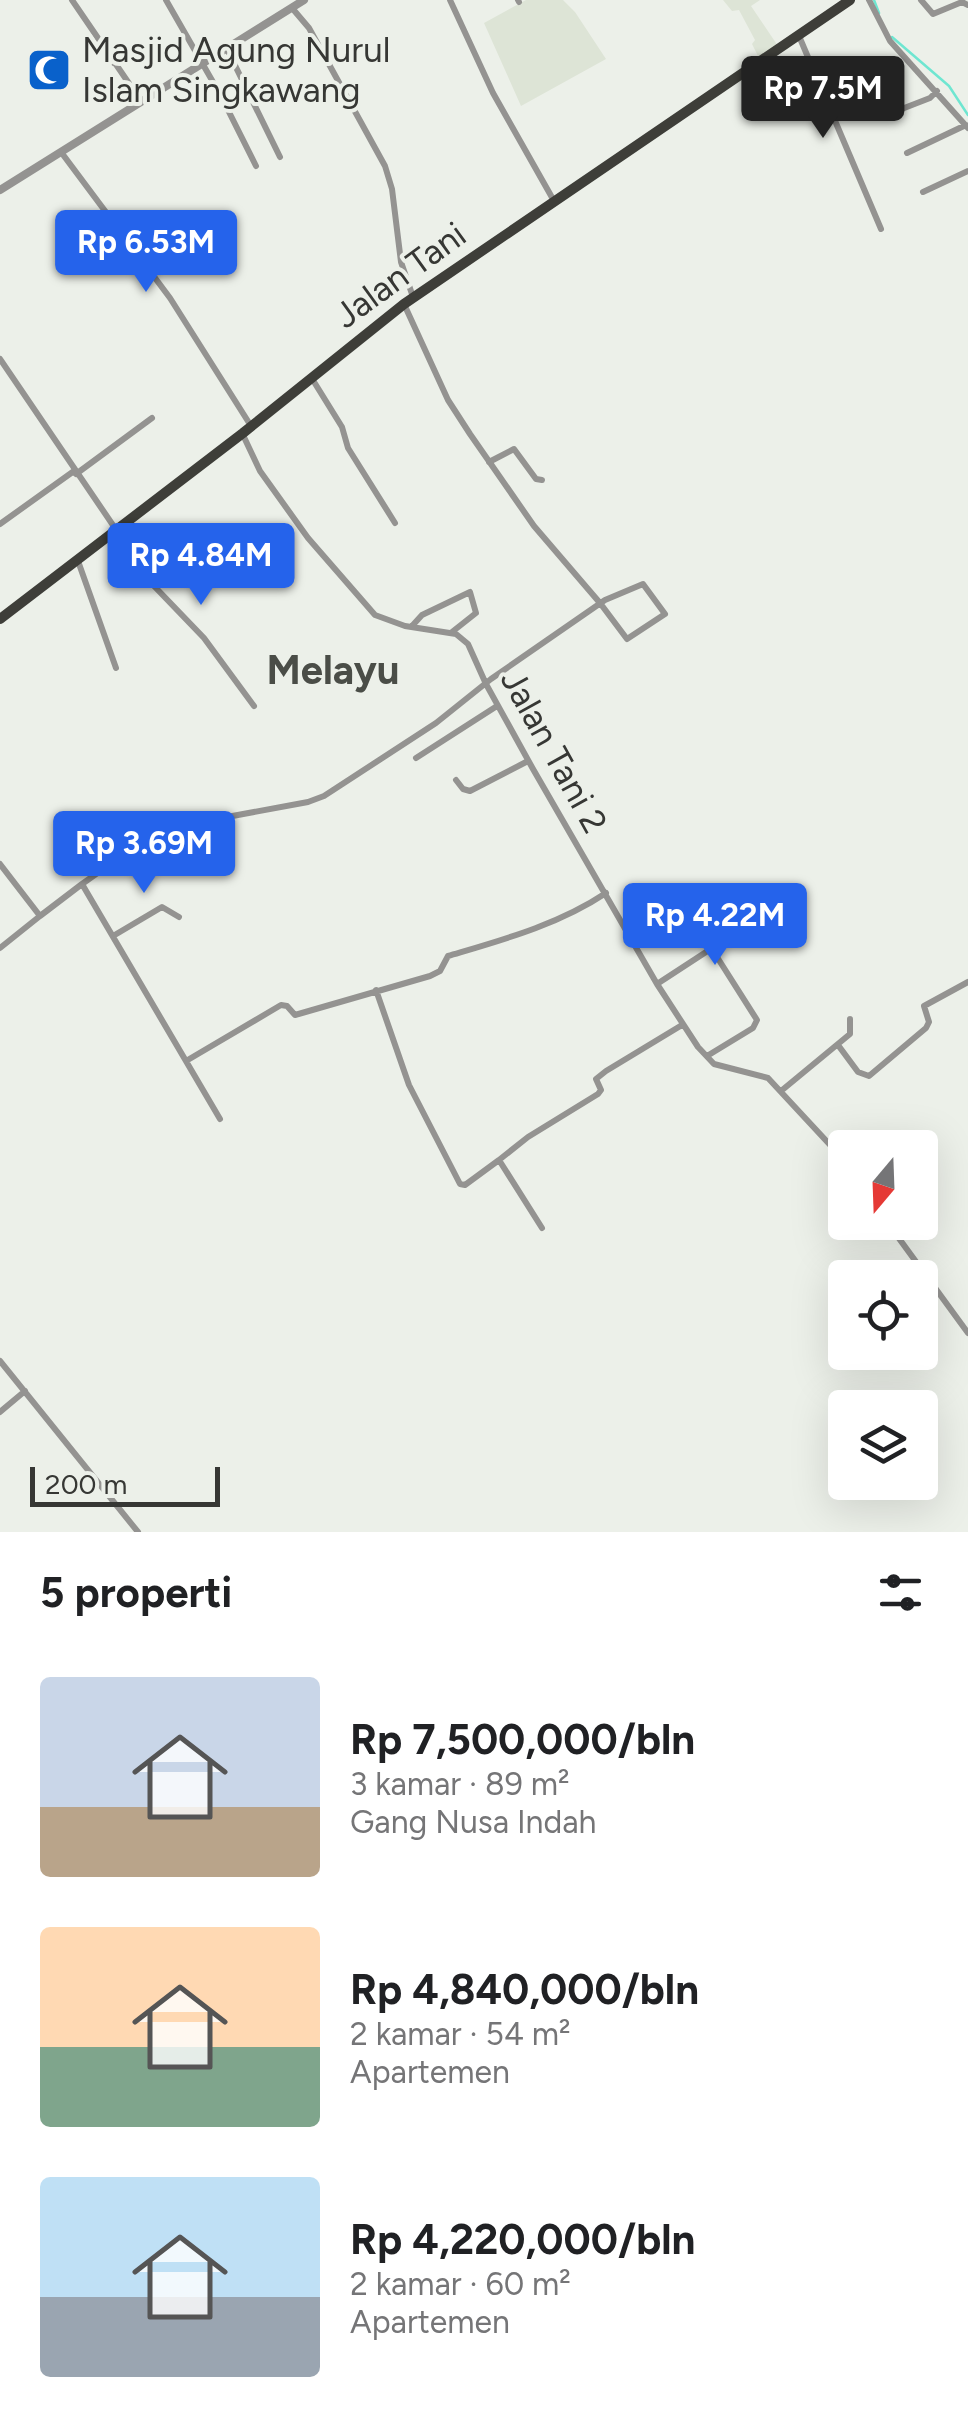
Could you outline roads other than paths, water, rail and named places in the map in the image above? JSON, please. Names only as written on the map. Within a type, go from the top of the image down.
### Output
[{"type":"highway","name":"Jalan Tani","points":[[0,619],[247,430],[408,300],[850,0]]},
{"type":"street","points":[[72,0],[141,102]]},
{"type":"street","points":[[166,0],[256,166]]},
{"type":"street","points":[[0,190],[304,0]]},
{"type":"street","points":[[450,0],[493,93],[554,201]]},
{"type":"street","points":[[869,0],[890,40],[967,127],[907,153]]},
{"type":"street","points":[[921,0],[932,14],[962,2],[968,4]]},
{"type":"street","points":[[0,948],[152,830],[324,796],[436,723],[600,602],[643,584],[665,614],[627,640],[600,602],[550,546],[448,400],[408,300],[390,177],[369,133],[308,28],[292,8]]},
{"type":"street","points":[[798,36],[881,229]]},
{"type":"street","points":[[114,63],[135,46]]},
{"type":"street","points":[[226,49],[280,157]]},
{"type":"street","points":[[881,116],[930,98],[937,91]]},
{"type":"street","points":[[60,150],[170,298],[247,430],[260,471],[308,538],[367,608],[384,620],[412,626],[451,633],[476,613],[470,592],[422,616],[412,626]]},
{"type":"street","points":[[923,192],[968,171]]},
{"type":"street","points":[[0,359],[155,587],[204,638],[254,706]]},
{"type":"street","points":[[310,376],[394,523]]},
{"type":"street","points":[[0,524],[152,418]]},
{"type":"street","points":[[489,462],[516,450],[536,479],[542,480]]},
{"type":"street","points":[[78,561],[116,668]]},
{"type":"street","name":"Jalan Tani 2","points":[[451,633],[468,644],[497,706],[657,984],[707,1056]]},
{"type":"street","points":[[416,758],[497,706]]},
{"type":"street","points":[[456,780],[470,791],[528,761]]},
{"type":"street","points":[[101,816],[124,854]]},
{"type":"street","points":[[0,864],[40,916]]},
{"type":"street","points":[[82,884],[220,1119]]},
{"type":"street","points":[[186,1061],[281,1005],[298,1015],[437,974],[448,956],[550,923],[606,893]]},
{"type":"street","points":[[112,936],[162,907],[179,918]]},
{"type":"street","points":[[657,984],[752,922]]},
{"type":"street","points":[[716,946],[717,957],[757,1020],[753,1028],[707,1056],[726,1069],[768,1078],[828,1142]]},
{"type":"street","points":[[838,1044],[858,1072],[869,1076],[926,1028],[929,1022],[924,1006],[968,982]]},
{"type":"street","points":[[376,990],[409,1085],[460,1184],[465,1186],[528,1137],[598,1094],[599,1076],[682,1025]]},
{"type":"street","points":[[781,1091],[850,1034],[850,1019]]},
{"type":"street","points":[[499,1160],[542,1228]]},
{"type":"street","points":[[901,1240],[968,1333]]},
{"type":"street","points":[[0,1362],[135,1531]]},
{"type":"street","points":[[0,1412],[25,1391]]},
{"type":"waterway","points":[[874,0],[879,13]]},
{"type":"waterway","points":[[892,37],[949,86],[968,115]]},
{"type":"place","name":"Masjid Agung Nurul Islam Singkawang","points":[[49,70]]},
{"type":"district","name":"Melayu","points":[[333,670]]}]
